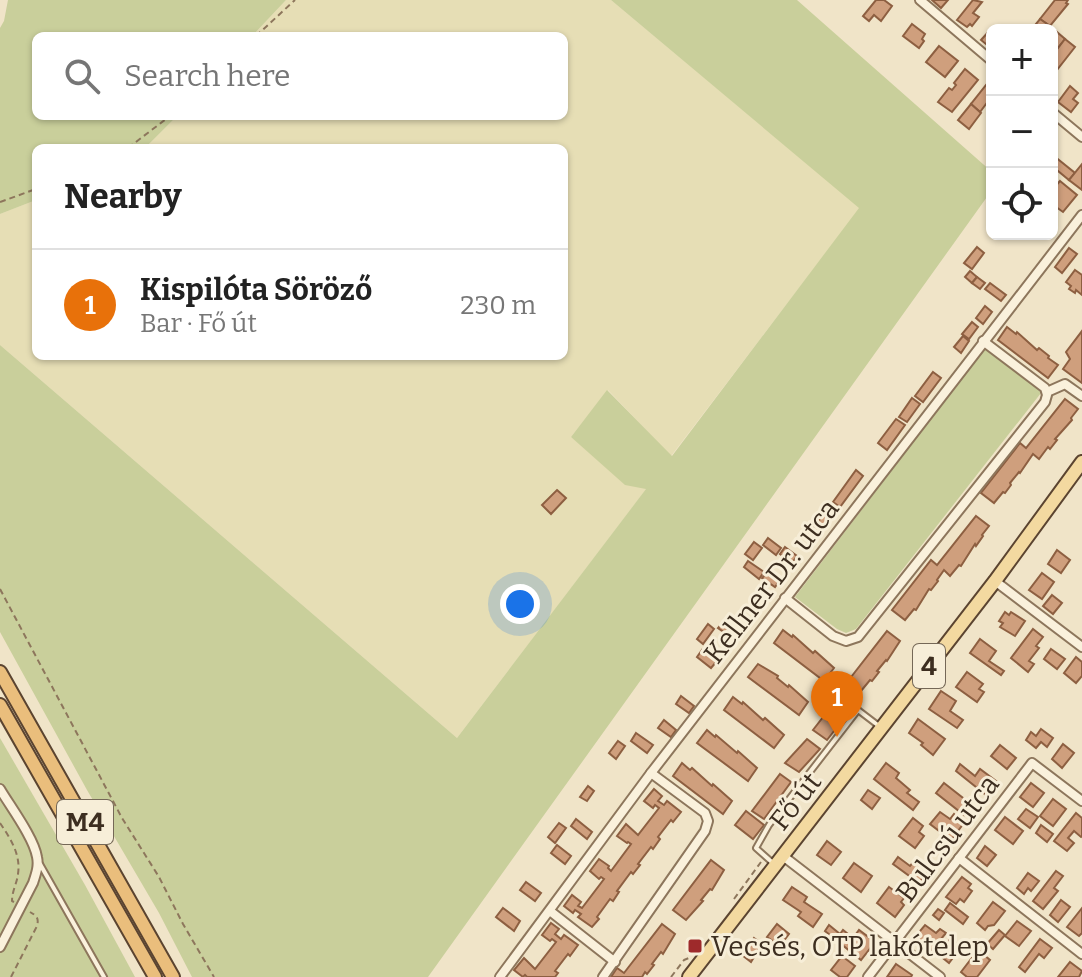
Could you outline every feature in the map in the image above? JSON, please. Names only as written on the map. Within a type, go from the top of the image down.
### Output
[{"type":"highway","name":"M4","points":[[0,672],[173,977]]},
{"type":"highway","name":"M4","points":[[0,705],[155,977]]},
{"type":"main road","name":"Fő út","points":[[689,977],[775,860],[995,581],[1081,464]]},
{"type":"street","points":[[920,0],[986,56]]},
{"type":"street","points":[[1058,117],[1082,137]]},
{"type":"street","name":"Kellner Dr. utca","points":[[500,977],[651,773],[1082,215]]},
{"type":"street","points":[[785,598],[833,636],[846,641],[858,637],[1045,402],[1045,388],[983,341]]},
{"type":"street","points":[[1047,392],[1065,384],[1082,396]]},
{"type":"street","points":[[995,581],[1082,647]]},
{"type":"street","name":"Bulcsú utca","points":[[868,977],[1032,763],[1082,801]]},
{"type":"street","points":[[603,977],[705,831],[708,821],[705,813],[651,773]]},
{"type":"street","points":[[0,789],[37,858],[33,883],[0,947]]},
{"type":"street","points":[[959,858],[1082,954]]},
{"type":"street","points":[[775,860],[895,942],[940,977]]},
{"type":"street","points":[[550,911],[615,962]]},
{"type":"lane","points":[[837,694],[882,728]]},
{"type":"lane","points":[[775,860],[756,848],[769,825],[858,710]]},
{"type":"lane","points":[[37,858],[104,977]]},
{"type":"path","points":[[260,32],[295,0]]},
{"type":"path","points":[[133,144],[165,120]]},
{"type":"path","points":[[0,202],[32,190]]},
{"type":"path","points":[[0,589],[122,818],[159,877],[214,977]]},
{"type":"path","points":[[729,907],[775,860]]},
{"type":"path","points":[[671,977],[684,960],[692,956]]},
{"type":"shaded area","points":[[286,0],[611,0],[860,208],[671,456],[608,390],[571,437],[647,488],[457,738],[0,345],[0,214],[32,202],[32,360],[568,360],[568,144],[149,144],[173,120],[568,120],[568,32],[256,32]]},
{"type":"green space","points":[[8,0],[286,0],[256,32],[32,32],[32,120],[173,120],[149,144],[32,144],[32,202],[0,214],[0,28]]},
{"type":"green space","points":[[611,0],[797,0],[986,167],[986,198],[428,977],[192,977],[0,632],[0,345],[457,738],[646,489],[625,485],[571,437],[607,390],[672,456],[859,208]]},
{"type":"green space","points":[[986,347],[1038,387],[1041,393],[856,629],[846,633],[837,629],[795,597]]},
{"type":"green space","points":[[0,738],[85,885],[135,977],[0,977]]},
{"type":"building","points":[[876,0],[884,0],[892,6],[881,21],[874,15],[869,21],[863,16]]},
{"type":"building","points":[[932,0],[948,0],[941,8]]},
{"type":"building","points":[[973,0],[982,2],[973,13],[979,17],[972,26],[967,27],[957,20]]},
{"type":"building","points":[[1055,0],[1068,0],[1052,24],[1040,19]]},
{"type":"building","points":[[912,24],[925,34],[919,48],[903,36]]},
{"type":"building","points":[[1058,33],[1065,39],[1058,48]]},
{"type":"building","points":[[1065,39],[1075,47],[1058,69],[1058,48]]},
{"type":"building","points":[[939,46],[958,61],[945,77],[926,62]]},
{"type":"building","points":[[965,69],[978,80],[952,112],[938,102],[949,88],[952,90]]},
{"type":"building","points":[[986,85],[986,104],[980,112],[971,104]]},
{"type":"building","points":[[1070,86],[1078,93],[1073,99],[1078,103],[1071,112],[1058,102]]},
{"type":"building","points":[[971,104],[981,113],[969,129],[958,120]]},
{"type":"building","points":[[1058,159],[1075,173],[1069,180],[1058,171]]},
{"type":"building","points":[[1082,164],[1082,190],[1069,180]]},
{"type":"building","points":[[1060,181],[1077,195],[1063,212],[1058,208]]},
{"type":"building","points":[[977,247],[984,253],[972,269],[964,263]]},
{"type":"building","points":[[1069,248],[1077,254],[1062,273],[1055,267]]},
{"type":"building","points":[[1075,270],[1082,275],[1082,295],[1069,289],[1071,286],[1066,282]]},
{"type":"building","points":[[970,271],[977,277],[972,283],[965,277]]},
{"type":"building","points":[[977,277],[985,283],[980,289],[972,283]]},
{"type":"building","points":[[990,283],[1006,295],[1001,301],[985,289]]},
{"type":"building","points":[[985,306],[992,312],[983,324],[976,318]]},
{"type":"building","points":[[972,322],[978,327],[969,339],[962,334]]},
{"type":"building","points":[[1007,327],[1058,365],[1048,378],[998,340]]},
{"type":"building","points":[[1082,331],[1082,383],[1063,369],[1070,359],[1066,352]]},
{"type":"building","points":[[963,336],[969,341],[961,353],[954,347]]},
{"type":"building","points":[[933,372],[941,378],[923,402],[915,396]]},
{"type":"building","points":[[912,398],[920,404],[907,422],[899,417]]},
{"type":"building","points":[[1065,399],[1078,409],[1050,449],[1048,447],[1039,459],[1033,454],[994,503],[981,493],[1020,443],[1026,448]]},
{"type":"building","points":[[896,419],[905,425],[887,450],[878,443]]},
{"type":"building","points":[[856,470],[863,476],[840,507],[833,502]]},
{"type":"building","points":[[557,490],[566,498],[551,514],[542,505]]},
{"type":"building","points":[[827,510],[833,515],[815,540],[808,535]]},
{"type":"building","points":[[976,516],[989,526],[961,566],[950,576],[944,570],[916,610],[905,620],[892,610],[931,560],[937,565]]},
{"type":"building","points":[[768,538],[781,548],[776,555],[763,545]]},
{"type":"building","points":[[754,542],[762,548],[753,560],[745,554]]},
{"type":"building","points":[[785,547],[797,556],[792,563],[780,554]]},
{"type":"building","points":[[1057,550],[1070,560],[1061,573],[1048,564]]},
{"type":"building","points":[[748,561],[764,572],[759,579],[744,567]]},
{"type":"building","points":[[768,571],[780,580],[775,587],[762,578]]},
{"type":"building","points":[[1042,573],[1054,582],[1042,599],[1029,590]]},
{"type":"building","points":[[1052,595],[1062,603],[1053,614],[1043,606]]},
{"type":"building","points":[[1005,612],[1009,615],[1011,612],[1025,621],[1015,636],[1000,627],[1003,623],[999,621]]},
{"type":"building","points":[[724,621],[740,633],[735,640],[718,628]]},
{"type":"building","points":[[708,624],[714,629],[703,644],[697,639]]},
{"type":"building","points":[[1033,629],[1043,637],[1029,661],[1034,664],[1028,672],[1011,658]]},
{"type":"building","points":[[783,630],[834,668],[824,681],[774,643]]},
{"type":"building","points":[[887,631],[900,641],[872,681],[861,691],[848,681]]},
{"type":"building","points":[[980,639],[996,651],[989,661],[1004,671],[1001,675],[970,653]]},
{"type":"building","points":[[1051,649],[1065,659],[1057,669],[1044,659]]},
{"type":"building","points":[[702,650],[717,661],[711,668],[697,657]]},
{"type":"building","points":[[1076,657],[1082,662],[1082,676],[1076,683],[1064,673]]},
{"type":"building","points":[[758,664],[778,676],[808,702],[799,715],[748,677]]},
{"type":"building","points":[[967,672],[983,684],[979,689],[984,692],[977,702],[956,687]]},
{"type":"building","points":[[941,691],[956,701],[950,711],[963,720],[957,728],[929,709]]},
{"type":"building","points":[[681,696],[694,706],[689,713],[676,704]]},
{"type":"building","points":[[733,697],[784,735],[774,748],[724,710]]},
{"type":"building","points":[[834,703],[848,713],[827,740],[813,730]]},
{"type":"building","points":[[918,719],[945,739],[933,755],[909,733]]},
{"type":"building","points":[[664,720],[676,730],[671,737],[658,728]]},
{"type":"building","points":[[1041,729],[1053,738],[1047,747],[1041,742],[1036,748],[1026,740],[1031,732],[1036,736]]},
{"type":"building","points":[[707,730],[757,768],[748,781],[697,743]]},
{"type":"building","points":[[636,733],[653,745],[647,753],[631,741]]},
{"type":"building","points":[[807,739],[820,749],[799,772],[785,763]]},
{"type":"building","points":[[618,741],[625,746],[616,759],[609,753]]},
{"type":"building","points":[[1063,744],[1074,753],[1062,768],[1052,759]]},
{"type":"building","points":[[1000,745],[1016,758],[1007,769],[991,756]]},
{"type":"building","points":[[682,763],[732,801],[723,814],[673,776]]},
{"type":"building","points":[[886,763],[899,773],[896,778],[910,790],[907,793],[919,802],[913,810],[874,779]]},
{"type":"building","points":[[960,764],[975,776],[980,769],[996,781],[986,795],[956,771]]},
{"type":"building","points":[[780,774],[791,782],[764,819],[752,811]]},
{"type":"building","points":[[944,783],[972,805],[964,815],[936,793]]},
{"type":"building","points":[[1031,783],[1044,793],[1033,807],[1020,797]]},
{"type":"building","points":[[588,786],[594,791],[587,801],[580,797]]},
{"type":"building","points":[[654,789],[662,796],[658,801],[664,805],[667,801],[681,812],[673,822],[671,820],[653,849],[651,847],[633,874],[631,872],[592,927],[578,917],[581,914],[575,910],[573,913],[564,906],[572,895],[581,902],[578,906],[582,908],[604,879],[599,879],[590,871],[599,859],[611,871],[631,844],[617,836],[626,824],[638,835],[659,808],[655,805],[653,808],[644,801]]},
{"type":"building","points":[[868,790],[880,798],[872,809],[861,800]]},
{"type":"building","points":[[1053,799],[1066,809],[1053,826],[1040,816]]},
{"type":"building","points":[[1026,809],[1038,817],[1030,828],[1018,819]]},
{"type":"building","points":[[746,811],[764,825],[753,839],[735,825]]},
{"type":"building","points":[[940,812],[950,819],[954,814],[964,823],[951,840],[930,824]]},
{"type":"building","points":[[1076,813],[1082,818],[1082,836],[1074,831],[1068,838],[1074,843],[1067,851],[1054,841]]},
{"type":"building","points":[[1005,817],[1023,831],[1013,844],[995,830]]},
{"type":"building","points":[[913,818],[923,826],[919,832],[924,836],[915,848],[899,836]]},
{"type":"building","points":[[576,819],[592,832],[587,839],[571,826]]},
{"type":"building","points":[[559,823],[566,828],[555,843],[548,837]]},
{"type":"building","points":[[1041,825],[1053,834],[1047,842],[1036,833]]},
{"type":"building","points":[[827,841],[841,852],[831,865],[817,855]]},
{"type":"building","points":[[557,845],[571,856],[565,864],[551,853]]},
{"type":"building","points":[[985,846],[996,855],[987,866],[977,858]]},
{"type":"building","points":[[898,857],[910,866],[916,859],[929,869],[919,883],[893,864]]},
{"type":"building","points":[[711,860],[724,870],[712,890],[686,920],[673,910]]},
{"type":"building","points":[[854,863],[872,876],[861,892],[843,878]]},
{"type":"building","points":[[1056,871],[1063,876],[1054,888],[1058,891],[1043,909],[1033,901]]},
{"type":"building","points":[[1028,873],[1039,881],[1024,894],[1017,888]]},
{"type":"building","points":[[962,877],[971,884],[968,888],[972,891],[964,902],[960,899],[956,904],[946,897]]},
{"type":"building","points":[[526,882],[541,893],[535,901],[520,890]]},
{"type":"building","points":[[792,887],[807,897],[804,902],[822,914],[813,927],[798,916],[801,912],[783,900]]},
{"type":"building","points":[[889,887],[904,898],[901,902],[904,905],[895,917],[877,903]]},
{"type":"building","points":[[1061,900],[1070,907],[1058,922],[1050,915]]},
{"type":"building","points":[[993,902],[1005,911],[994,925],[985,930],[977,923]]},
{"type":"building","points":[[950,903],[968,917],[963,924],[945,910]]},
{"type":"building","points":[[503,908],[520,921],[514,931],[496,917]]},
{"type":"building","points":[[1082,908],[1082,933],[1079,936],[1067,927]]},
{"type":"building","points":[[938,909],[944,913],[939,920],[933,915]]},
{"type":"building","points":[[1017,921],[1031,931],[1019,946],[1005,936]]},
{"type":"building","points":[[551,923],[559,929],[555,934],[561,939],[564,935],[578,945],[555,971],[558,973],[555,977],[523,977],[514,970],[524,958],[535,969],[556,942],[542,935]]},
{"type":"building","points":[[662,924],[675,934],[647,974],[645,972],[642,977],[611,977],[617,968],[624,973]]},
{"type":"building","points":[[777,924],[789,934],[780,946],[767,937]]},
{"type":"building","points":[[829,925],[840,934],[843,930],[853,938],[859,930],[875,942],[861,960],[825,931]]},
{"type":"building","points":[[925,925],[936,933],[940,929],[946,933],[932,950],[915,937]]},
{"type":"building","points":[[999,930],[1005,935],[993,949],[987,944]]},
{"type":"building","points":[[754,938],[762,944],[751,962],[742,955]]},
{"type":"building","points":[[951,938],[961,947],[949,963],[938,954]]},
{"type":"building","points":[[1040,939],[1052,948],[1044,958],[1039,954],[1025,972],[1019,967]]},
{"type":"building","points":[[978,950],[990,960],[977,977],[967,977],[961,972]]},
{"type":"building","points":[[842,956],[855,966],[847,977],[840,977],[831,970]]},
{"type":"building","points":[[1070,962],[1082,971],[1079,977],[1058,977]]},
{"type":"building","points":[[896,964],[912,975],[911,977],[887,977]]},
{"type":"place","name":"Kispilóta Söröző","points":[[837,737]]},
{"type":"place","name":"Vecsés, OTP lakótelep","points":[[695,946]]}]
